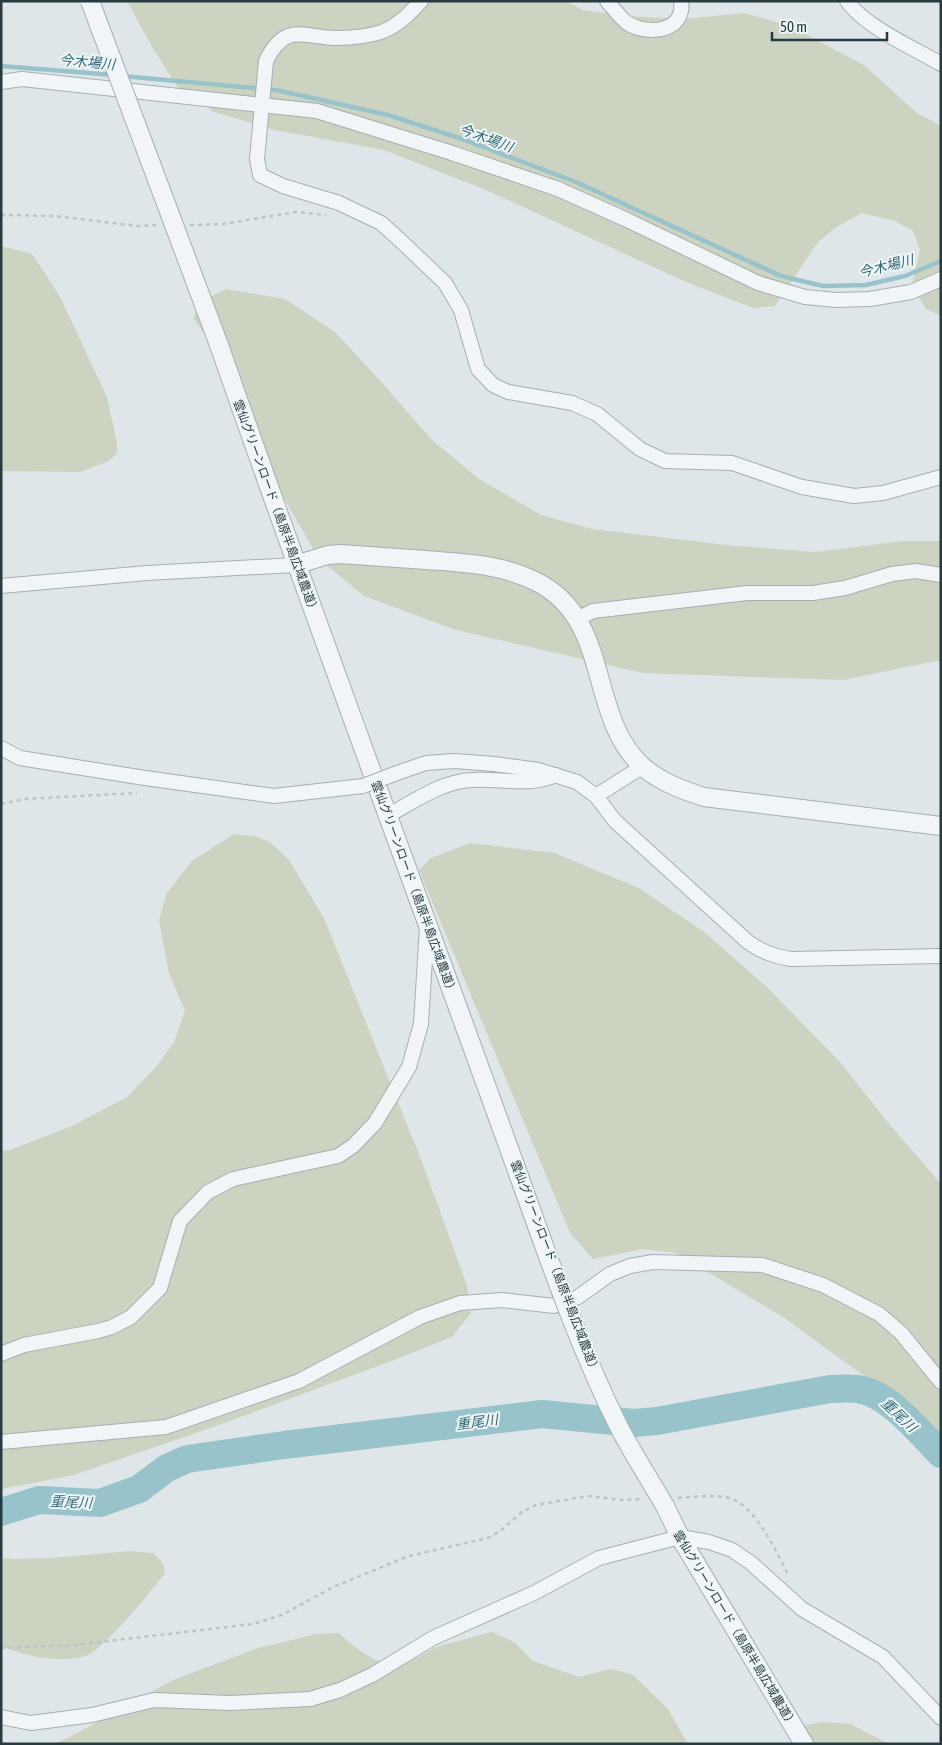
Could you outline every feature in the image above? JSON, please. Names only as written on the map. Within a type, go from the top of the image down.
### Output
[{"type":"street","name":"雲仙グリーンロード（島原半島広域農道）","points":[[90,1],[219,345],[387,816],[427,920],[552,1267],[588,1358],[620,1427],[680,1537],[804,1744]]},
{"type":"street","points":[[421,1],[402,20],[383,31],[358,37],[342,38],[303,33],[281,39],[272,49],[266,61],[257,159],[260,174],[283,186],[339,203],[380,222],[445,283],[461,310],[478,369],[493,385],[508,392],[572,404],[598,414],[640,449],[665,461],[732,463],[802,487],[854,496],[883,493],[941,477]]},
{"type":"street","points":[[607,1],[626,22],[637,27],[656,30],[662,30],[672,25],[680,16],[681,1]]},
{"type":"street","points":[[847,1],[874,26],[941,64]]},
{"type":"street","points":[[1,82],[22,79],[262,102],[318,111],[452,152],[558,189],[758,282],[805,297],[836,300],[870,299],[910,292],[941,279]]},
{"type":"street","points":[[1,586],[146,573],[296,565],[328,555],[340,554],[480,564],[511,571],[538,582],[557,596],[572,612],[585,632],[593,653],[615,729],[627,748],[643,766],[661,780],[681,790],[704,797],[941,826]]},
{"type":"street","points":[[577,619],[593,611],[714,595],[747,592],[813,594],[845,588],[892,574],[916,572],[941,575]]},
{"type":"street","points":[[1,748],[20,758],[274,796],[363,786],[426,763],[454,761],[538,770],[577,782],[596,796],[615,821],[759,950],[774,956],[791,959],[941,956]]},
{"type":"street","points":[[596,796],[643,766]]},
{"type":"street","points":[[387,816],[441,787],[470,780],[531,782],[556,775]]},
{"type":"street","points":[[1,1354],[24,1345],[98,1331],[112,1327],[131,1317],[160,1288],[180,1221],[208,1192],[233,1179],[338,1156],[353,1146],[375,1123],[409,1067],[421,1024],[427,920]]},
{"type":"street","points":[[1,1442],[166,1427],[299,1381],[420,1317],[460,1303],[502,1300],[554,1306],[578,1297],[610,1274],[630,1266],[653,1262],[762,1265],[823,1285],[879,1314],[901,1333],[941,1382]]},
{"type":"street","points":[[1,1717],[31,1723],[92,1715],[154,1700],[230,1703],[310,1699],[340,1690],[372,1675],[433,1638],[534,1592],[599,1558],[680,1537],[709,1542],[732,1550],[751,1563],[802,1609],[884,1657],[941,1718]]},
{"type":"path","points":[[1,804],[24,799],[141,793]]},
{"type":"path","points":[[1,1648],[74,1645],[253,1624],[282,1615],[333,1587],[409,1556],[488,1538],[500,1531],[522,1512],[536,1505],[588,1496],[623,1500],[662,1501],[719,1496],[732,1498],[751,1513],[764,1531],[792,1580]]},
{"type":"green space","points":[[127,1],[567,1],[582,10],[625,16],[682,19],[745,13],[792,27],[864,65],[917,113],[941,126],[941,316],[926,309],[912,286],[920,250],[913,231],[895,221],[862,213],[838,226],[818,242],[775,306],[753,308],[686,282],[486,190],[384,150],[274,130],[214,112],[178,88],[151,45]]},
{"type":"green space","points":[[1,246],[32,254],[59,295],[107,397],[117,443],[117,453],[109,461],[80,472],[1,471]]},
{"type":"green space","points":[[226,289],[285,299],[336,333],[432,440],[479,479],[541,515],[592,529],[736,546],[816,552],[903,541],[941,541],[941,660],[843,680],[643,673],[456,630],[364,596],[319,559],[243,427],[210,342],[193,318],[201,301]]},
{"type":"green space","points":[[234,834],[258,837],[271,843],[289,860],[324,918],[424,1167],[467,1286],[471,1313],[452,1337],[394,1360],[219,1425],[74,1475],[1,1489],[1,1151],[10,1150],[72,1126],[127,1097],[156,1067],[174,1042],[185,1011],[169,973],[159,920],[167,893],[192,861]]},
{"type":"green space","points":[[470,843],[554,853],[639,888],[703,931],[768,988],[840,1062],[885,1119],[941,1184],[941,1440],[889,1394],[783,1317],[676,1253],[643,1249],[593,1259],[570,1233],[419,870],[431,858]]},
{"type":"green space","points":[[130,1551],[153,1553],[163,1563],[165,1573],[128,1618],[95,1650],[88,1655],[78,1658],[56,1659],[32,1656],[1,1646],[1,1558],[51,1558]]},
{"type":"green space","points":[[492,1632],[514,1642],[533,1661],[579,1677],[610,1669],[632,1674],[668,1709],[688,1744],[54,1744],[173,1680],[258,1648],[316,1634],[338,1633],[375,1660],[390,1663],[408,1663],[436,1647]]},
{"type":"green space","points":[[823,1722],[850,1724],[889,1744],[802,1744],[803,1726]]},
{"type":"waterway","name":"今木場川","points":[[1,66],[114,75]]},
{"type":"waterway","name":"今木場川","points":[[122,76],[276,90],[388,115],[462,139],[576,182],[781,276],[823,286],[866,285],[905,276],[941,261]]},
{"type":"waterway","name":"重尾川","points":[[1,1512],[39,1500],[100,1503],[139,1489],[167,1468],[187,1459],[284,1445],[542,1414],[634,1423],[657,1421],[830,1389],[857,1389],[881,1398],[903,1415],[941,1454]]}]
